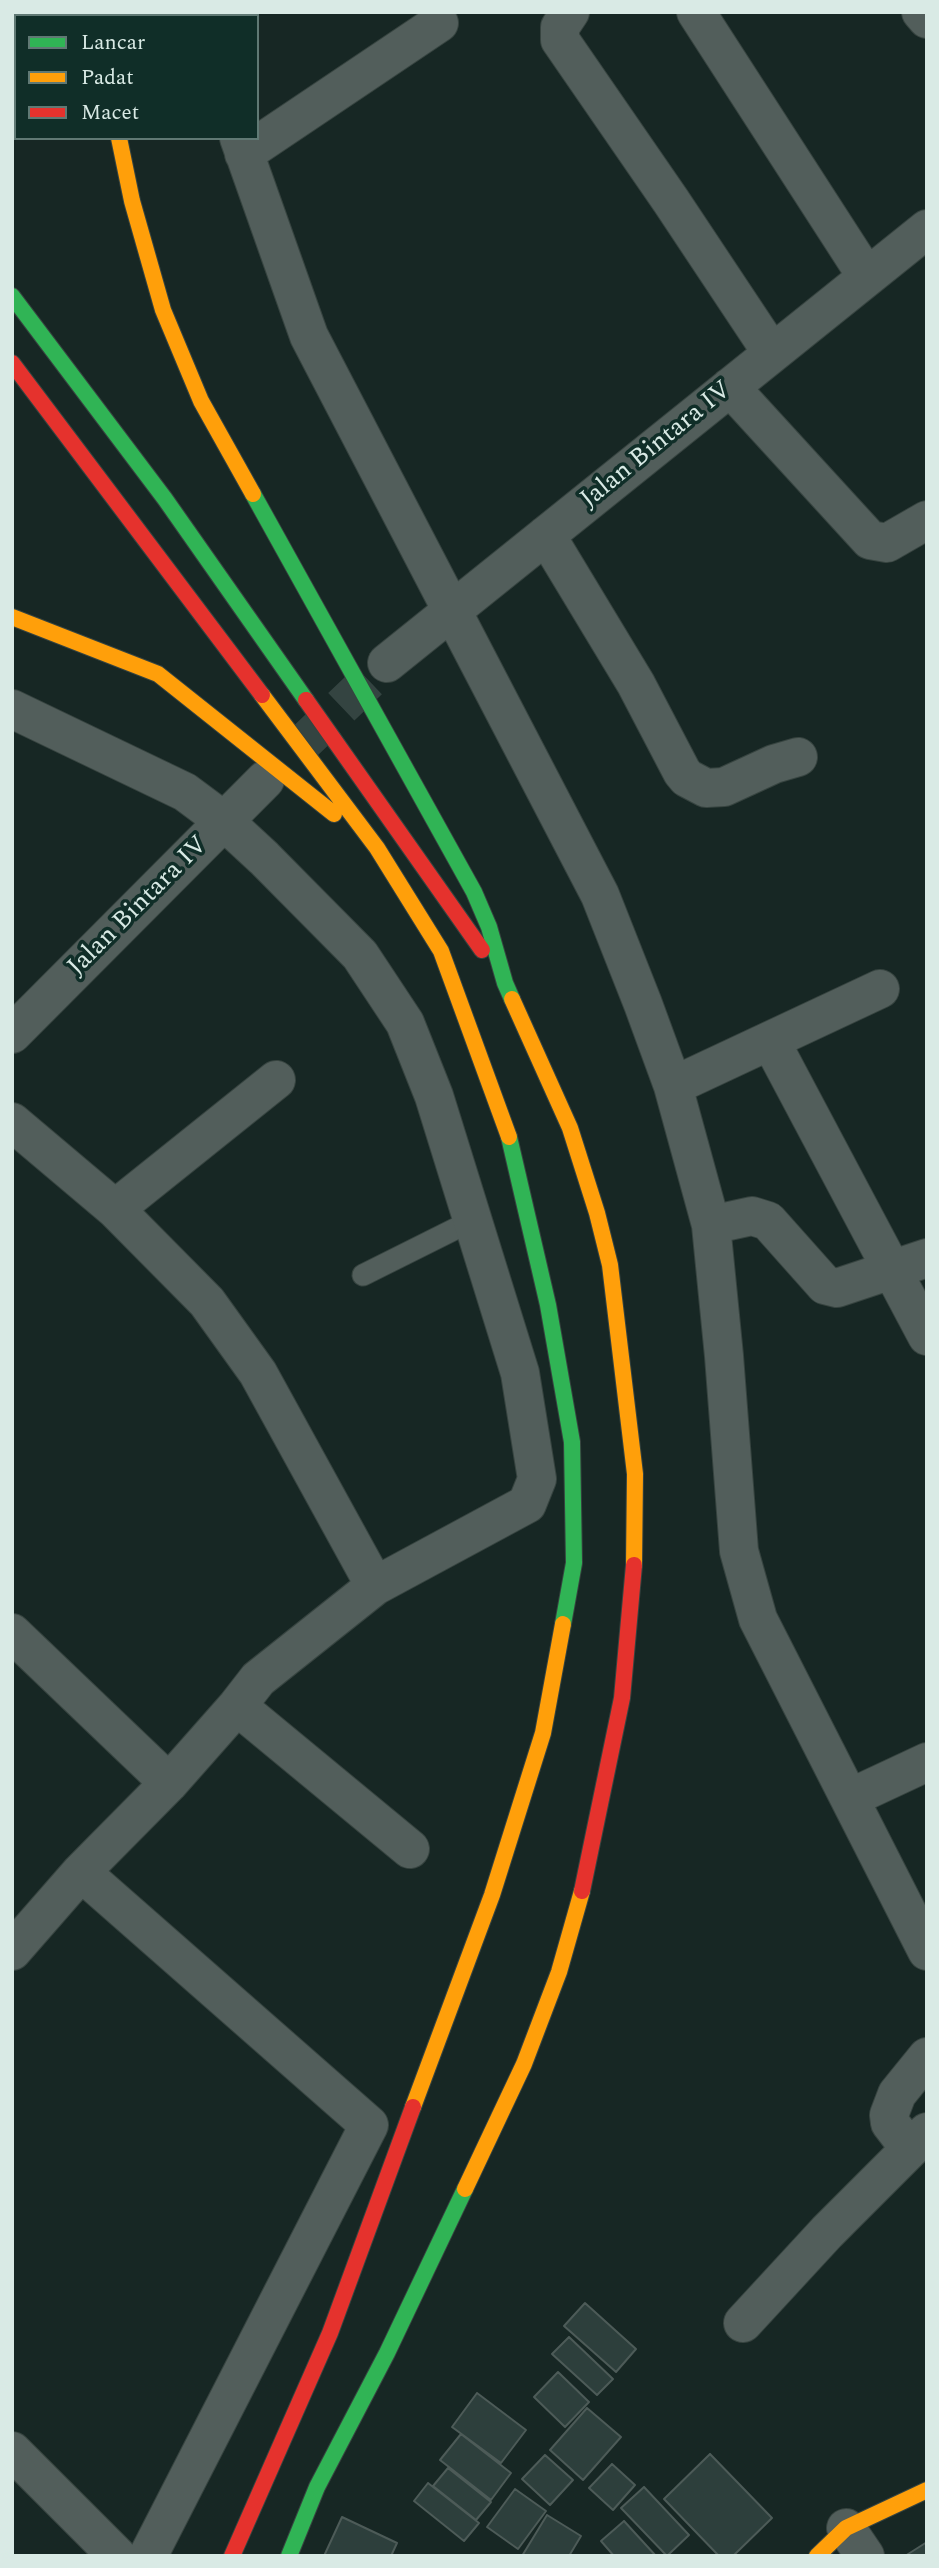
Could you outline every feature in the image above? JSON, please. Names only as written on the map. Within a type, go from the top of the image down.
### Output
[{"type":"main road","points":[[119,140],[132,201],[163,310],[201,401],[474,892],[489,927],[505,983],[570,1128],[610,1265],[635,1474],[635,1553],[622,1698],[583,1888],[559,1972],[524,2064],[387,2353],[317,2487],[289,2556]]},
{"type":"main road","points":[[12,296],[165,499],[505,983]]},
{"type":"main road","points":[[12,362],[377,848],[441,951],[513,1148],[548,1306],[572,1442],[574,1563],[543,1733],[492,1895],[330,2333],[232,2556]]},
{"type":"main road","points":[[12,617],[158,674],[377,848]]},
{"type":"main road","points":[[817,2556],[855,2542],[927,2490]]},
{"type":"street","points":[[570,12],[560,27],[561,40],[772,353]]},
{"type":"street","points":[[696,12],[867,277]]},
{"type":"street","points":[[921,12],[927,19]]},
{"type":"street","points":[[259,135],[439,23]]},
{"type":"street","points":[[241,146],[309,336],[600,895],[673,1086],[711,1225],[739,1552],[758,1619],[927,1951]]},
{"type":"street","name":"Jalan Bintara IV","points":[[387,663],[927,229]]},
{"type":"street","points":[[730,387],[870,540],[887,543],[927,520]]},
{"type":"street","points":[[546,535],[636,684],[687,778],[706,788],[724,787],[774,764],[798,757]]},
{"type":"street","points":[[12,709],[185,792],[224,821],[264,858],[360,955],[405,1023],[434,1096],[520,1373],[537,1479],[527,1503],[375,1586],[258,1679],[169,1783],[81,1872],[12,1951]]},
{"type":"street","name":"Jalan Bintara IV","points":[[17,1022],[265,779]]},
{"type":"street","points":[[673,1086],[880,989]]},
{"type":"street","points":[[771,1042],[909,1263],[927,1336]]},
{"type":"street","points":[[116,1209],[276,1080]]},
{"type":"street","points":[[12,1122],[116,1209],[207,1302],[258,1373],[375,1586]]},
{"type":"street","points":[[711,1225],[752,1216],[768,1221],[825,1285],[837,1288],[909,1263]]},
{"type":"street","points":[[12,1633],[169,1783]]},
{"type":"street","points":[[237,1706],[410,1849]]},
{"type":"street","points":[[850,1798],[927,1762]]},
{"type":"street","points":[[81,1872],[369,2124],[148,2556]]},
{"type":"street","points":[[743,2323],[827,2232],[919,2140],[890,2123],[889,2115],[897,2094],[927,2057]]},
{"type":"street","points":[[12,2451],[117,2556]]},
{"type":"lane","points":[[363,1275],[471,1221]]},
{"type":"building","points":[[585,2303],[636,2349],[616,2372],[564,2326]]},
{"type":"building","points":[[569,2337],[613,2379],[597,2395],[552,2354]]},
{"type":"building","points":[[558,2372],[589,2402],[565,2427],[534,2397]]},
{"type":"building","points":[[477,2393],[526,2430],[501,2463],[452,2427]]},
{"type":"building","points":[[587,2408],[621,2437],[583,2480],[550,2450]]},
{"type":"building","points":[[461,2434],[511,2473],[491,2500],[440,2460]]},
{"type":"building","points":[[710,2454],[772,2518],[733,2556],[719,2556],[664,2499]]},
{"type":"building","points":[[545,2455],[573,2480],[550,2505],[522,2479]]},
{"type":"building","points":[[612,2464],[635,2485],[613,2510],[589,2488]]},
{"type":"building","points":[[448,2468],[491,2502],[476,2520],[433,2486]]},
{"type":"building","points":[[428,2483],[479,2523],[464,2541],[414,2501]]},
{"type":"building","points":[[644,2487],[689,2535],[667,2556],[621,2508]]},
{"type":"building","points":[[515,2489],[546,2511],[518,2549],[487,2527]]},
{"type":"building","points":[[547,2515],[581,2536],[569,2556],[522,2556]]},
{"type":"building","points":[[342,2517],[397,2543],[391,2556],[324,2556]]},
{"type":"building","points":[[624,2521],[656,2556],[614,2556],[601,2541]]},
{"type":"building","points":[[927,2542],[927,2556],[905,2556]]},
{"type":"tunnel","points":[[300,746],[383,667]]},
{"type":"traffic: fast","points":[[12,296],[165,499],[306,700]]},
{"type":"traffic: fast","points":[[253,494],[474,892],[489,927],[512,999]]},
{"type":"traffic: fast","points":[[509,1137],[548,1305],[572,1442],[574,1563],[563,1624]]},
{"type":"traffic: fast","points":[[289,2556],[317,2487],[387,2353],[465,2189]]},
{"type":"traffic: slow","points":[[119,140],[132,201],[163,310],[201,401],[253,494]]},
{"type":"traffic: slow","points":[[12,617],[158,674],[334,814]]},
{"type":"traffic: slow","points":[[262,695],[377,848],[441,951],[509,1137]]},
{"type":"traffic: slow","points":[[512,999],[570,1128],[610,1265],[635,1474],[634,1565]]},
{"type":"traffic: slow","points":[[413,2107],[492,1895],[543,1733],[563,1624]]},
{"type":"traffic: slow","points":[[465,2189],[524,2064],[559,1972],[582,1891]]},
{"type":"traffic: slow","points":[[817,2556],[846,2528],[927,2490]]},
{"type":"traffic: jam","points":[[12,363],[262,695]]},
{"type":"traffic: jam","points":[[306,700],[482,950]]},
{"type":"traffic: jam","points":[[582,1891],[622,1698],[634,1565]]},
{"type":"traffic: jam","points":[[232,2556],[330,2333],[413,2107]]}]
